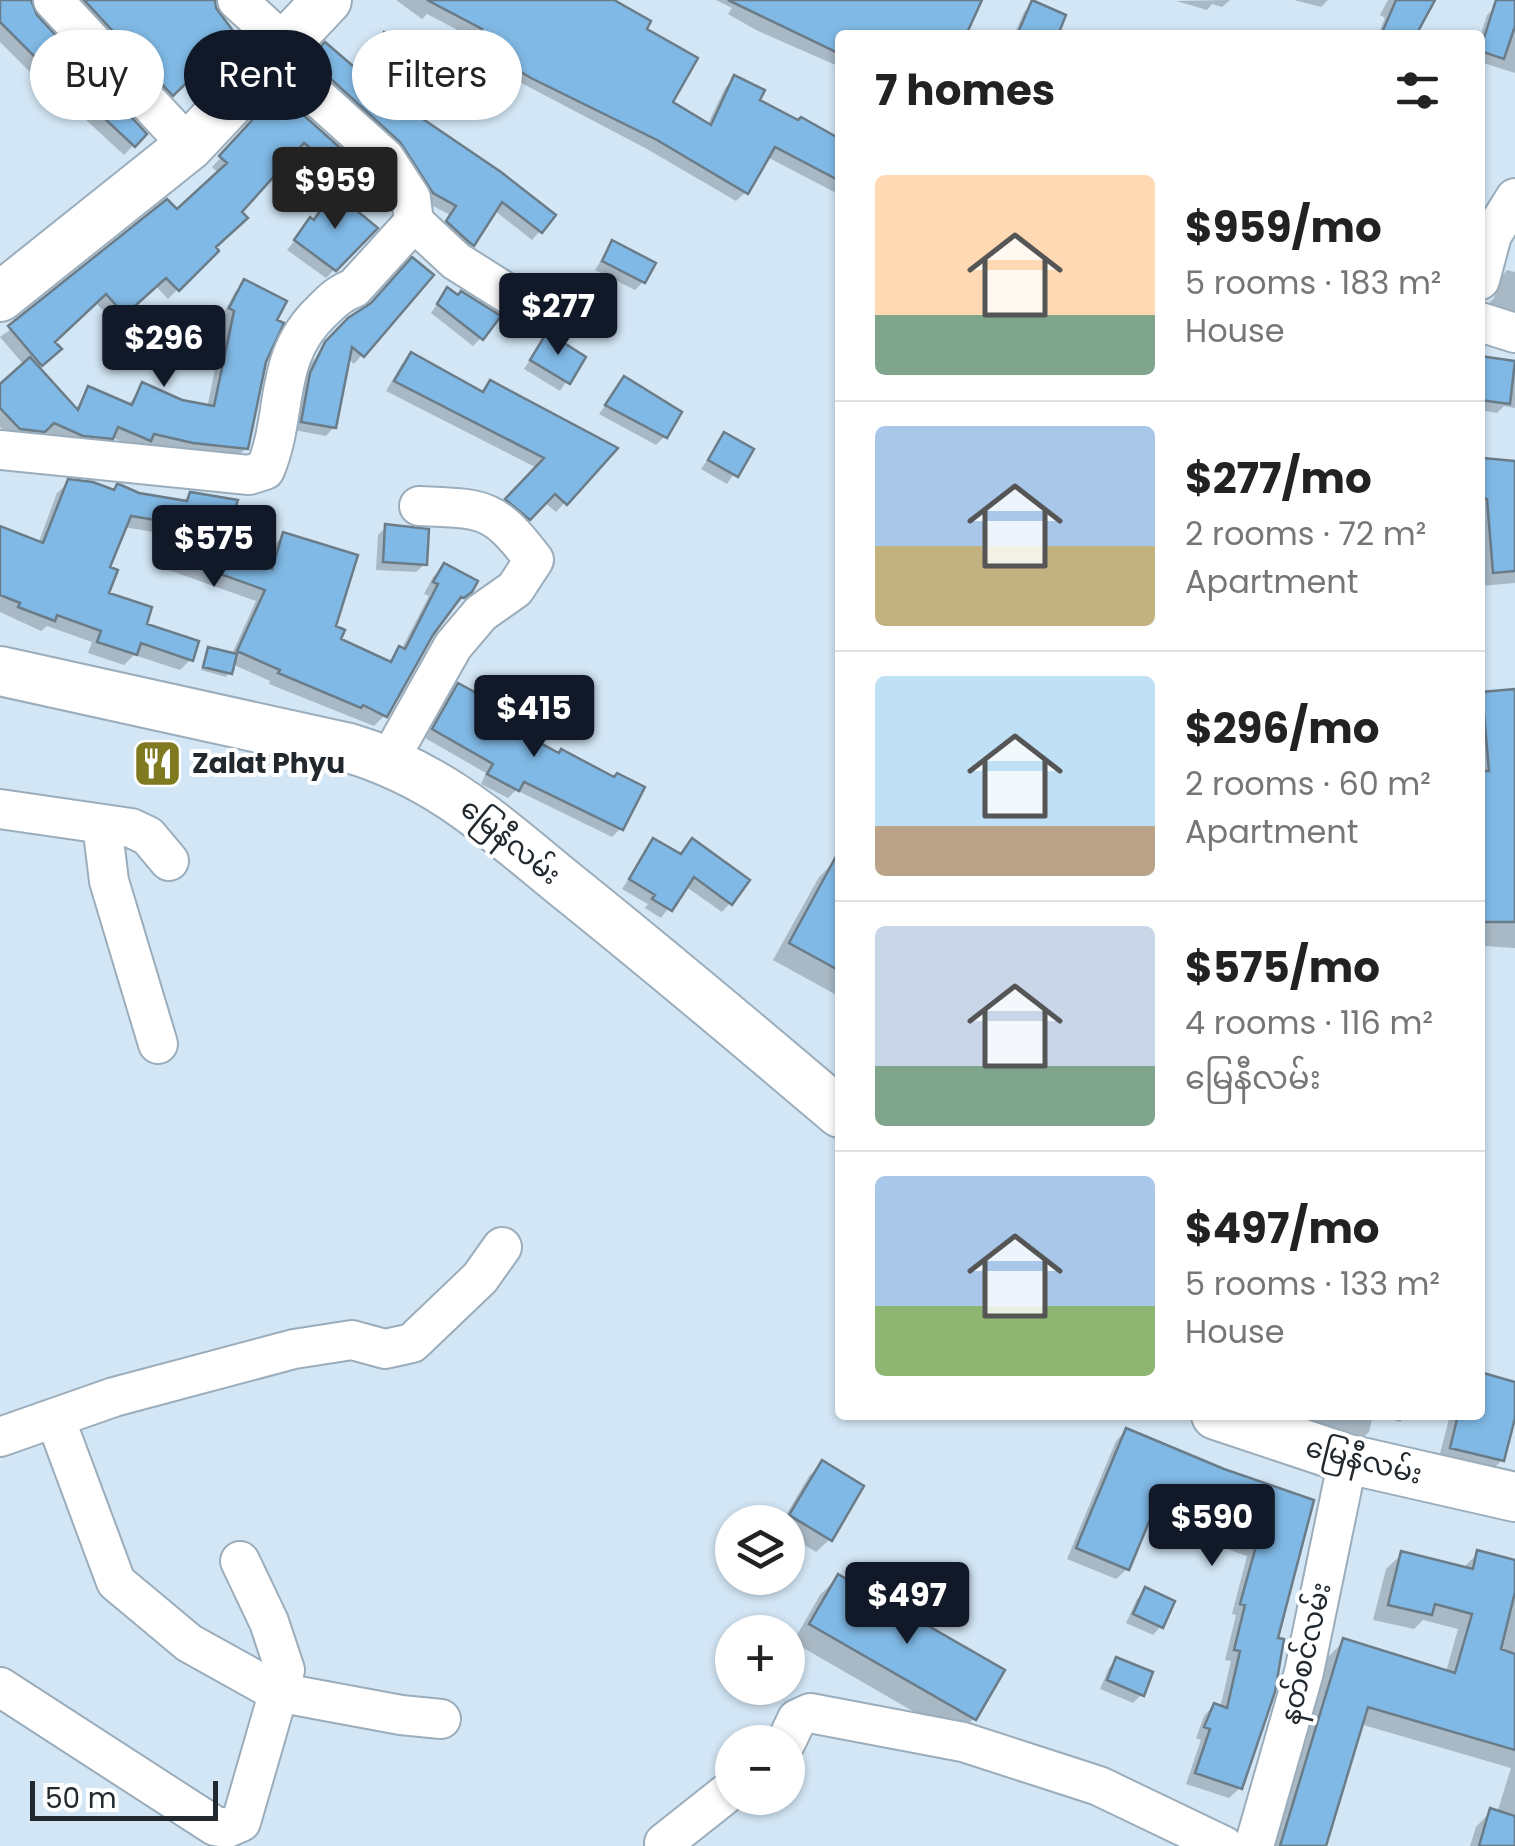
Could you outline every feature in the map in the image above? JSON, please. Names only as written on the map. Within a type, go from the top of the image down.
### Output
[{"type":"main road","points":[[299,30],[326,0]]},
{"type":"main road","points":[[0,297],[189,146],[214,120]]},
{"type":"main road","name":"မြေနီလမ်း","points":[[0,671],[389,760],[448,791],[688,984],[835,1109]]},
{"type":"main road","name":"မြေနီလမ်း","points":[[1228,1420],[1348,1459],[1515,1496]]},
{"type":"street","points":[[53,0],[189,146]]},
{"type":"street","points":[[236,0],[262,30]]},
{"type":"street","points":[[332,104],[385,158],[412,198],[414,222],[456,261],[516,299]]},
{"type":"street","points":[[1485,261],[1492,235],[1515,198]]},
{"type":"street","points":[[0,450],[249,475],[264,470],[271,454],[285,372],[305,326],[342,292],[354,288],[414,222]]},
{"type":"street","points":[[1485,323],[1515,332]]},
{"type":"street","points":[[389,760],[453,646],[481,613],[514,589],[534,560],[508,526],[476,508],[419,506]]},
{"type":"street","points":[[0,809],[131,828],[148,836],[170,861]]},
{"type":"street","points":[[102,824],[109,881],[158,1044]]},
{"type":"street","points":[[0,1437],[114,1397],[294,1349],[352,1340],[385,1349],[412,1343],[480,1278],[502,1247]]},
{"type":"street","points":[[55,1418],[116,1582],[189,1644],[277,1692],[402,1716],[441,1719]]},
{"type":"street","name":"နတ်စင်လမ်း","points":[[1254,1846],[1304,1672],[1348,1459]]},
{"type":"street","points":[[0,1687],[215,1826],[228,1828],[241,1822],[285,1670],[269,1622],[240,1561]]},
{"type":"street","points":[[794,1725],[797,1719],[810,1713],[963,1742],[1099,1786],[1224,1846]]},
{"type":"street","points":[[664,1843],[715,1802]]},
{"type":"building","points":[[0,0],[31,0],[37,15],[51,30],[30,30],[30,52],[0,22]]},
{"type":"building","points":[[84,0],[215,0],[216,8],[232,30],[184,30],[184,85],[173,96],[164,86],[164,30],[112,30]]},
{"type":"building","points":[[427,0],[614,0],[651,21],[647,29],[698,58],[673,102],[711,125],[734,75],[765,90],[760,100],[835,136],[835,178],[775,147],[748,194],[657,140],[522,73],[522,30],[481,30]]},
{"type":"building","points":[[728,0],[982,0],[968,30],[835,30],[835,52]]},
{"type":"building","points":[[1032,0],[1066,15],[1060,30],[1019,30]]},
{"type":"building","points":[[1396,0],[1435,0],[1419,30],[1383,30]]},
{"type":"building","points":[[1496,0],[1515,0],[1515,26],[1504,59],[1485,53],[1485,35]]},
{"type":"building","points":[[332,48],[352,65],[352,98],[332,80]]},
{"type":"building","points":[[106,120],[134,120],[147,134],[135,147]]},
{"type":"building","points":[[252,120],[309,120],[368,173],[375,184],[370,190],[304,143],[242,212],[248,218],[216,247],[219,251],[179,291],[166,278],[125,315],[106,294],[55,342],[62,349],[42,366],[8,326],[167,199],[177,209],[227,163],[219,156]]},
{"type":"building","points":[[376,120],[424,120],[556,215],[542,233],[502,202],[474,246],[446,221],[456,206],[433,193],[400,142]]},
{"type":"building","points":[[333,191],[378,228],[336,271],[294,240],[310,217],[314,220]]},
{"type":"building","points":[[612,240],[656,263],[645,283],[602,261]]},
{"type":"building","points":[[412,257],[434,275],[364,357],[352,347],[336,428],[301,422],[310,373],[325,342],[348,318],[371,303]]},
{"type":"building","points":[[554,277],[576,293],[553,327],[533,314]]},
{"type":"building","points":[[244,279],[287,301],[277,320],[284,323],[266,362],[248,449],[154,434],[151,441],[118,427],[113,439],[83,436],[54,423],[45,432],[20,429],[0,408],[0,384],[30,357],[78,410],[88,386],[132,405],[142,382],[182,400],[214,406],[234,311],[229,308]]},
{"type":"building","points":[[447,287],[458,295],[461,291],[501,316],[483,340],[437,304]]},
{"type":"building","points":[[547,332],[586,357],[570,384],[530,360]]},
{"type":"building","points":[[411,352],[483,392],[490,380],[618,448],[567,505],[555,494],[530,520],[505,499],[544,458],[394,381]]},
{"type":"building","points":[[1485,357],[1515,361],[1510,404],[1485,401]]},
{"type":"building","points":[[624,376],[682,412],[667,438],[605,405]]},
{"type":"building","points":[[724,432],[754,449],[738,477],[708,460]]},
{"type":"building","points":[[1485,458],[1515,461],[1515,571],[1493,573]]},
{"type":"building","points":[[68,479],[114,490],[117,484],[139,493],[187,501],[190,492],[238,500],[221,552],[272,569],[283,532],[358,555],[336,626],[345,630],[341,639],[391,662],[399,646],[405,649],[438,584],[433,582],[444,563],[478,581],[433,635],[387,717],[278,673],[280,670],[237,651],[265,590],[170,556],[180,524],[131,516],[110,567],[118,570],[109,593],[152,607],[147,624],[199,641],[193,661],[141,643],[137,655],[97,642],[101,631],[57,615],[55,621],[18,607],[20,603],[0,595],[0,526],[43,543]]},
{"type":"building","points":[[385,524],[429,529],[427,565],[383,562]]},
{"type":"building","points":[[208,647],[237,654],[232,674],[203,667]]},
{"type":"building","points":[[458,683],[515,714],[508,726],[559,753],[561,749],[614,777],[617,773],[645,787],[623,830],[524,782],[519,791],[487,774],[493,764],[432,729]]},
{"type":"building","points":[[1515,689],[1515,922],[1485,922],[1485,771],[1489,771],[1485,692]]},
{"type":"building","points":[[653,838],[681,854],[692,838],[750,880],[732,905],[694,877],[672,911],[629,879]]},
{"type":"building","points":[[835,858],[835,968],[789,943]]},
{"type":"building","points":[[1485,1373],[1515,1382],[1515,1418],[1504,1461],[1450,1448],[1457,1420],[1485,1420]]},
{"type":"building","points":[[1126,1428],[1224,1469],[1314,1500],[1278,1638],[1284,1639],[1275,1692],[1242,1789],[1195,1773],[1210,1729],[1204,1727],[1214,1703],[1227,1708],[1240,1651],[1234,1650],[1245,1605],[1240,1604],[1256,1546],[1154,1510],[1129,1570],[1076,1548]]},
{"type":"building","points":[[822,1460],[864,1486],[832,1541],[805,1525],[805,1505],[795,1505]]},
{"type":"building","points":[[1477,1550],[1515,1560],[1515,1592],[1501,1649],[1515,1654],[1515,1750],[1368,1707],[1326,1846],[1280,1846],[1343,1638],[1455,1673],[1472,1614],[1435,1604],[1432,1615],[1388,1605],[1401,1551],[1473,1569]]},
{"type":"building","points":[[838,1574],[1005,1670],[976,1720],[809,1624]]},
{"type":"building","points":[[1145,1587],[1175,1601],[1163,1628],[1133,1614]]},
{"type":"building","points":[[1116,1657],[1153,1672],[1144,1696],[1107,1680]]},
{"type":"building","points":[[1490,1808],[1515,1816],[1515,1846],[1479,1846]]},
{"type":"place","name":"Zalat Phyu","points":[[157,763]]}]
